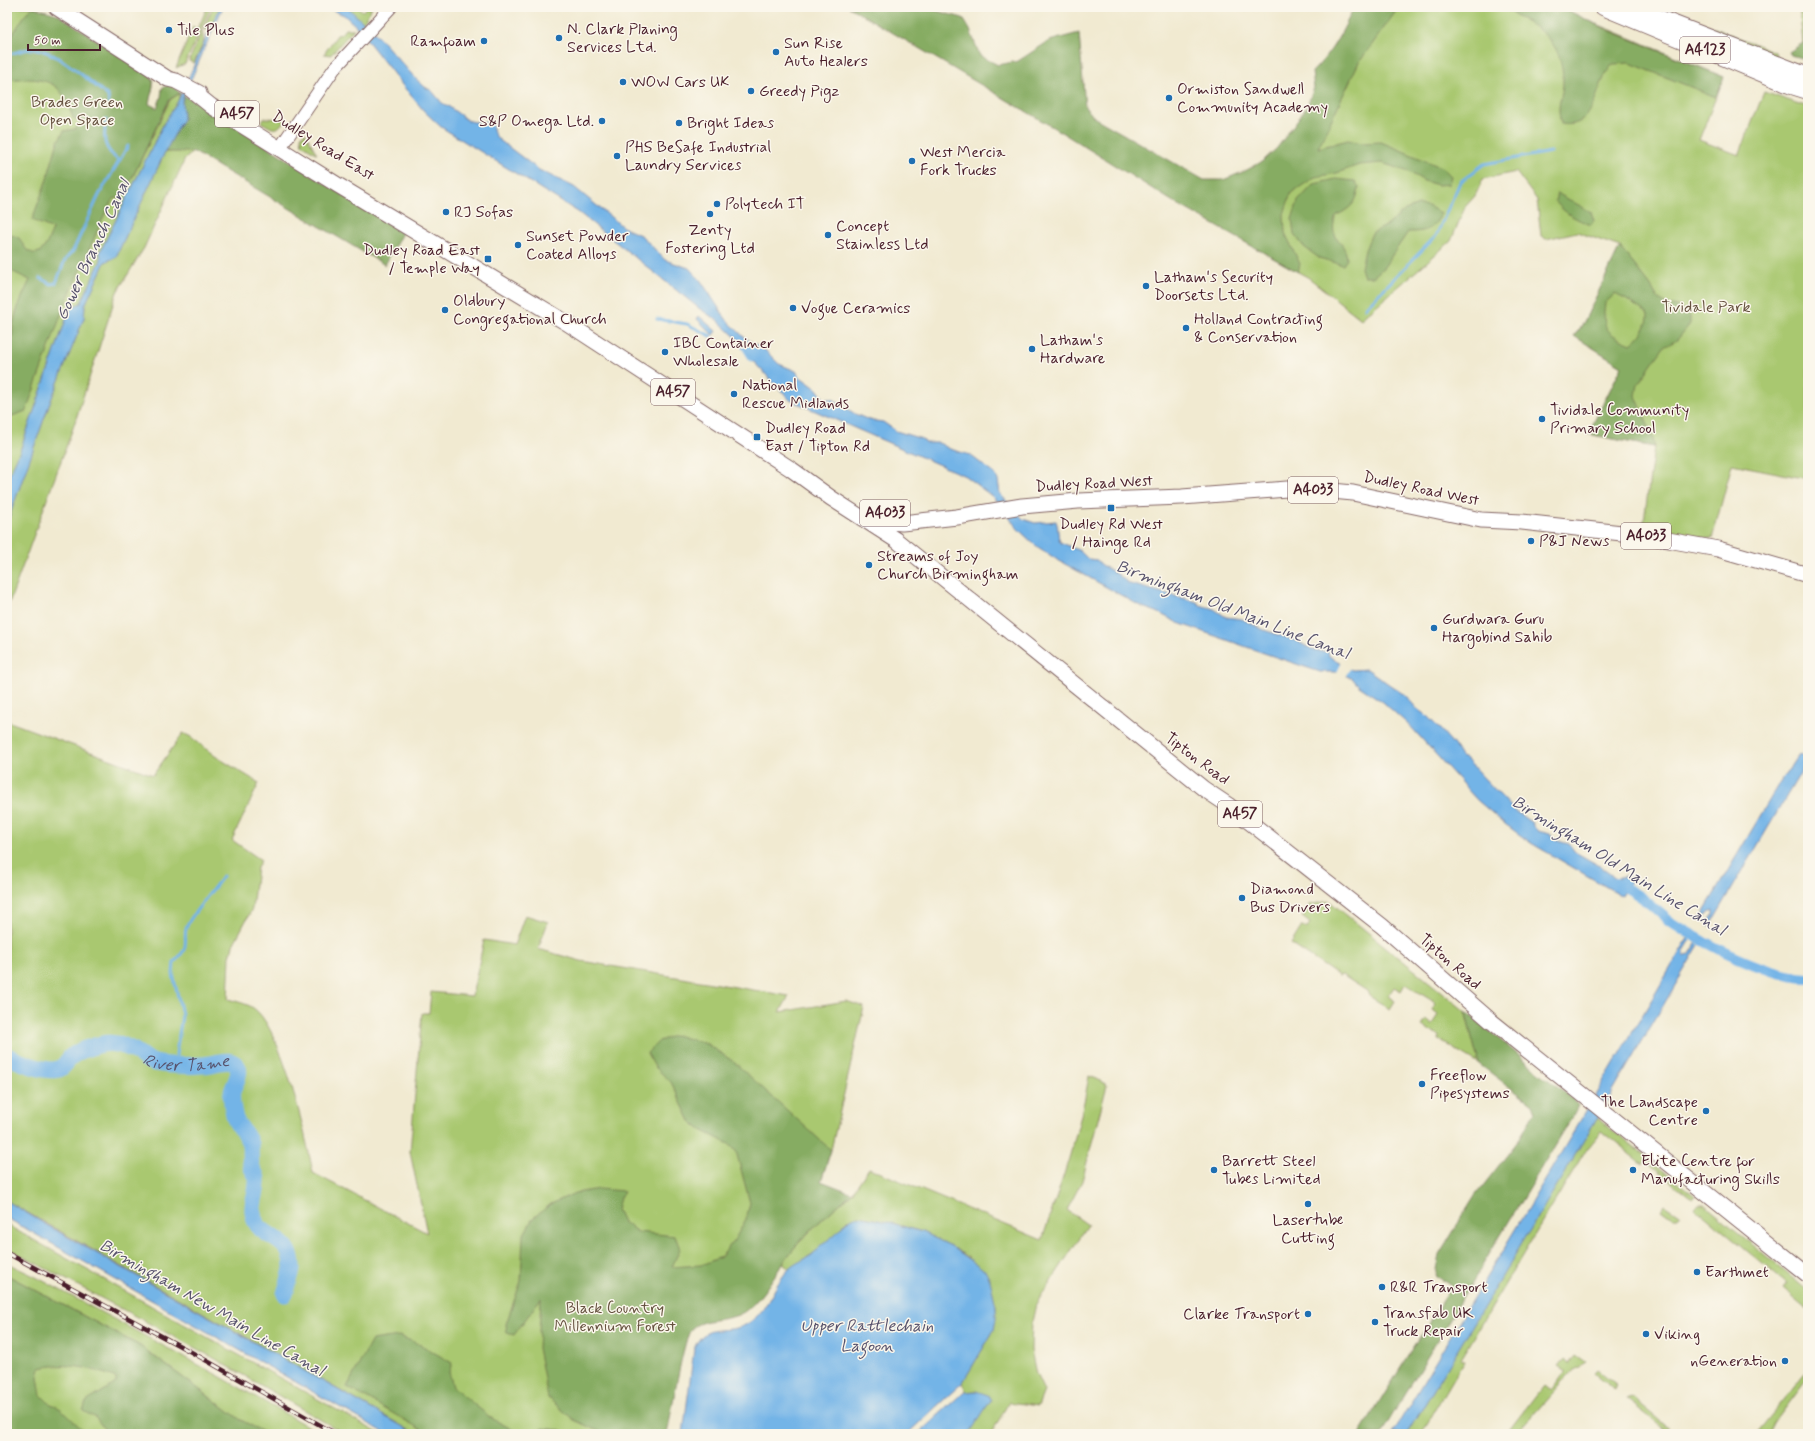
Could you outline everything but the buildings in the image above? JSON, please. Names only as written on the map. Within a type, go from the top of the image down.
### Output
[{"type":"highway","name":"A4123","points":[[1603,7],[1792,86],[1808,91]]},
{"type":"highway","name":"A4123","points":[[1630,7],[1808,76]]},
{"type":"main road","name":"Dudley Road East","points":[[56,7],[168,79],[214,100],[316,167],[316,171],[419,230],[486,276],[513,290],[567,323],[787,466],[831,498],[862,518]]},
{"type":"main road","name":"Dudley Road East","points":[[66,7],[166,69],[183,85]]},
{"type":"main road","name":"Dudley Road East","points":[[279,144],[389,207],[390,213],[419,230]]},
{"type":"main road","name":"Dudley Road West","points":[[942,519],[999,511],[1022,506],[1078,501],[1189,497],[1287,488],[1328,490],[1353,493],[1466,518],[1522,522],[1640,535],[1718,549],[1808,575]]},
{"type":"main road","name":"A4033","points":[[831,498],[881,512],[942,519]]},
{"type":"main road","name":"A4033","points":[[862,518],[874,521],[902,523],[942,519]]},
{"type":"main road","name":"Tipton Road","points":[[862,518],[896,540],[1204,789],[1228,804],[1382,926],[1491,1021],[1808,1275]]},
{"type":"main road","name":"A4033","points":[[896,540],[898,526],[902,523]]},
{"type":"street","points":[[279,144],[334,69],[391,7]]},
{"type":"green space","name":"Brades Green Open Space","points":[[15,7],[35,7],[154,80],[123,197],[170,100],[180,93],[178,101],[164,123],[100,252],[101,260],[81,303],[70,308],[20,451],[7,480],[7,423],[12,416],[68,296],[16,311],[11,348],[7,356],[7,18]]},
{"type":"green space","name":"Brades Green Open Space","points":[[33,7],[57,14],[151,76],[153,86],[149,104],[157,108],[161,97],[162,88],[170,84],[180,93],[169,100],[123,197],[113,199],[108,207],[65,304],[26,411],[12,416],[7,423],[7,356],[12,345],[13,325],[16,313],[30,280],[7,269],[7,234],[19,238],[25,248],[31,253],[36,253],[44,248],[53,229],[32,220],[47,179],[58,141],[64,131],[75,129],[82,121],[73,118],[62,93],[52,84],[45,81],[7,78],[7,43],[25,15]]},
{"type":"green space","points":[[207,7],[211,7],[185,64],[176,68],[193,27],[198,29]]},
{"type":"green space","points":[[213,7],[220,7],[209,31],[203,29]]},
{"type":"green space","points":[[347,7],[357,7],[363,11],[367,7],[372,7],[363,23]]},
{"type":"green space","points":[[849,7],[922,7],[963,18],[970,30],[980,56],[998,65],[1018,61],[1049,41],[1079,33],[1085,107],[1095,118],[1204,180],[1223,180],[1245,171],[1263,161],[1277,148],[1306,108],[1314,88],[1312,72],[1325,58],[1336,42],[1354,7],[1399,7],[1358,64],[1318,148],[1348,140],[1362,143],[1381,142],[1443,168],[1451,176],[1449,184],[1438,185],[1424,181],[1409,172],[1382,163],[1359,165],[1337,173],[1315,177],[1291,193],[1284,214],[1285,233],[1300,264],[1298,272],[1172,201],[1061,132]]},
{"type":"green space","name":"Tividale Park","points":[[1394,7],[1556,7],[1724,77],[1699,140],[1739,155],[1764,92],[1808,107],[1808,479],[1732,464],[1712,539],[1643,528],[1654,447],[1588,434],[1622,366],[1574,336],[1582,326],[1620,247],[1577,232],[1546,239],[1541,236],[1537,200],[1516,172],[1483,179],[1475,196],[1465,207],[1451,241],[1361,319],[1309,278],[1241,240],[1289,170]]},
{"type":"green space","points":[[1502,7],[1561,7],[1610,31],[1724,77],[1716,97],[1630,63],[1613,64],[1605,76],[1590,112],[1585,118],[1579,122],[1571,124],[1561,124],[1559,109],[1563,84],[1562,68],[1559,56],[1546,36],[1537,28]]},
{"type":"green space","points":[[1642,7],[1662,7],[1775,52],[1777,60]]},
{"type":"green space","points":[[1799,7],[1808,7],[1808,44],[1803,43]]},
{"type":"green space","points":[[345,29],[354,29],[331,55],[324,54],[337,35],[341,34]]},
{"type":"green space","points":[[202,30],[204,42],[194,63],[189,61]]},
{"type":"green space","points":[[1803,43],[1808,44],[1808,60],[1791,55],[1789,52]]},
{"type":"green space","points":[[184,96],[201,104],[402,233],[385,265],[194,152],[165,152],[183,119],[182,100]]},
{"type":"green space","points":[[264,118],[285,119],[280,126],[277,128],[272,128],[261,122]]},
{"type":"green space","points":[[305,132],[317,154],[302,144],[301,137]]},
{"type":"green space","points":[[194,151],[185,159],[144,248],[117,292],[73,428],[7,609],[7,523],[49,405],[84,318],[85,305],[105,262],[116,257],[165,152]]},
{"type":"green space","points":[[1336,179],[1355,181],[1359,188],[1358,194],[1352,205],[1336,216],[1334,224],[1335,235],[1346,252],[1347,259],[1343,265],[1319,258],[1304,247],[1294,234],[1292,219],[1298,201],[1314,184]]},
{"type":"green space","points":[[1557,193],[1591,212],[1594,220],[1591,225],[1567,213],[1555,201]]},
{"type":"green space","points":[[1419,205],[1428,206],[1441,213],[1435,223],[1429,229],[1408,232],[1384,267],[1373,277],[1364,277],[1361,268],[1365,250],[1372,233],[1388,225],[1405,210]]},
{"type":"green space","points":[[1620,247],[1650,285],[1659,300],[1667,305],[1680,307],[1690,316],[1690,324],[1677,340],[1664,347],[1638,384],[1636,396],[1651,432],[1655,447],[1588,434],[1622,366],[1574,336],[1582,326]],"holes":[[[1615,294],[1648,314],[1647,323],[1643,331],[1631,344],[1612,334],[1605,325],[1604,319],[1605,303]]]},
{"type":"green space","points":[[7,721],[153,775],[183,733],[191,737],[215,756],[259,783],[232,840],[261,860],[257,868],[252,909],[233,945],[230,957],[228,999],[247,1005],[257,1011],[267,1024],[276,1042],[299,1112],[313,1173],[427,1233],[410,1152],[422,1013],[429,1013],[431,992],[472,996],[484,940],[514,945],[525,915],[548,922],[538,949],[581,961],[789,996],[780,1012],[846,1001],[864,1007],[831,1150],[821,1181],[689,1310],[646,1434],[416,1434],[7,1201]]},
{"type":"green space","points":[[1329,901],[1465,1011],[1479,1064],[1439,1040],[1440,1037],[1422,1026],[1426,1020],[1432,1024],[1438,1015],[1432,1010],[1436,1003],[1405,984],[1401,991],[1394,987],[1388,996],[1395,1001],[1390,1009],[1369,996],[1367,991],[1342,975],[1339,976],[1291,944],[1302,926],[1307,928],[1310,923],[1302,917],[1309,905]]},
{"type":"green space","points":[[1465,1011],[1579,1105],[1381,1434],[1360,1434],[1451,1286],[1435,1275],[1439,1254],[1475,1196],[1518,1141],[1535,1112],[1532,1104],[1479,1064]]},
{"type":"green space","name":"Black Country Millennium Forest","points":[[676,1035],[707,1044],[734,1062],[831,1150],[821,1181],[852,1193],[805,1236],[785,1260],[757,1300],[744,1312],[731,1317],[703,1322],[692,1328],[681,1361],[667,1434],[605,1434],[574,1420],[548,1398],[538,1348],[541,1298],[514,1335],[507,1333],[506,1324],[521,1281],[523,1236],[533,1218],[551,1204],[575,1193],[599,1189],[624,1191],[617,1209],[623,1222],[638,1232],[675,1236],[680,1249],[672,1267],[701,1265],[721,1257],[735,1239],[746,1219],[750,1203],[736,1151],[729,1144],[701,1130],[690,1121],[671,1082],[655,1067],[647,1053],[659,1041]]},
{"type":"green space","points":[[1089,1076],[1107,1085],[1082,1181],[1067,1210],[1088,1225],[1036,1304],[1032,1322],[1031,1350],[1036,1374],[1044,1391],[1038,1406],[1009,1402],[991,1434],[969,1434],[990,1400],[976,1391],[966,1392],[963,1382],[994,1330],[996,1306],[992,1294],[969,1258],[951,1246],[922,1232],[892,1223],[859,1216],[848,1220],[833,1237],[814,1253],[789,1269],[783,1264],[791,1251],[818,1223],[852,1193],[869,1168],[1042,1240],[1075,1138]]},
{"type":"green space","points":[[1597,1118],[1695,1196],[1693,1198],[1689,1196],[1646,1161],[1643,1164],[1602,1131],[1587,1148],[1460,1359],[1464,1361],[1421,1434],[1407,1434]]},
{"type":"green space","points":[[1700,1204],[1704,1204],[1808,1291],[1808,1310],[1783,1289],[1787,1284],[1695,1208]]},
{"type":"green space","points":[[1665,1205],[1680,1215],[1677,1218],[1673,1218],[1662,1210]]},
{"type":"green space","points":[[7,1225],[380,1434],[345,1434],[212,1357],[7,1248]]},
{"type":"green space","points":[[7,1263],[36,1277],[221,1377],[321,1434],[7,1434],[7,1295],[238,1418],[140,1346],[7,1275]]},
{"type":"green space","points":[[7,1275],[140,1346],[241,1420],[267,1434],[108,1434],[96,1418],[83,1411],[86,1402],[116,1383],[116,1378],[97,1371],[79,1367],[50,1366],[40,1368],[38,1377],[41,1395],[49,1403],[61,1409],[87,1434],[31,1434],[29,1432],[21,1431],[19,1434],[7,1434]]},
{"type":"green space","points":[[399,1336],[421,1345],[452,1363],[449,1372],[453,1387],[491,1418],[521,1434],[429,1434],[347,1387],[372,1340]]},
{"type":"green space","points":[[1575,1355],[1585,1362],[1575,1368],[1516,1434],[1506,1434],[1543,1386],[1551,1391],[1566,1371],[1558,1366],[1564,1359],[1569,1363]]},
{"type":"green space","points":[[1597,1370],[1616,1385],[1614,1390],[1594,1373]]},
{"type":"green space","points":[[1808,1370],[1808,1378],[1775,1422],[1769,1434],[1756,1434]]},
{"type":"green space","points":[[1633,1398],[1677,1434],[1672,1434],[1626,1399]]},
{"type":"green space","points":[[542,1428],[560,1430],[571,1434],[535,1434]]},
{"type":"water","points":[[220,7],[223,7],[182,100],[183,119],[165,152],[116,257],[105,262],[85,305],[84,318],[49,405],[7,523],[7,480],[20,451],[70,308],[81,303],[101,260],[100,252],[164,123],[178,101]]},
{"type":"water","points":[[325,7],[347,7],[377,35],[416,79],[432,91],[442,103],[467,120],[474,122],[488,122],[492,124],[494,133],[498,139],[539,170],[574,187],[623,227],[642,236],[665,260],[689,268],[701,281],[726,319],[745,338],[765,350],[779,364],[796,371],[799,376],[817,389],[824,399],[833,399],[855,414],[869,420],[883,422],[896,431],[922,439],[926,443],[939,443],[950,449],[970,455],[995,474],[998,480],[1000,494],[1023,519],[1035,523],[1056,521],[1060,542],[1080,551],[1088,559],[1097,560],[1130,584],[1197,602],[1200,605],[1214,609],[1226,617],[1242,619],[1264,630],[1299,642],[1313,649],[1328,651],[1329,656],[1352,670],[1367,669],[1406,696],[1417,709],[1427,716],[1440,729],[1454,745],[1461,757],[1466,759],[1515,811],[1532,823],[1538,831],[1550,834],[1558,841],[1569,844],[1575,852],[1600,866],[1616,878],[1625,876],[1632,878],[1622,896],[1531,843],[1505,824],[1477,800],[1412,728],[1383,702],[1359,686],[1352,678],[1335,672],[1320,672],[1178,623],[1157,612],[1142,607],[1056,559],[1035,545],[1018,529],[993,497],[965,476],[790,400],[752,360],[739,340],[717,320],[700,309],[578,212],[441,127],[424,111],[356,26],[344,15]]},
{"type":"water","points":[[699,316],[716,331],[713,335],[697,319]]},
{"type":"water","points":[[1799,754],[1806,758],[1802,770],[1568,1167],[1407,1434],[1392,1434],[1567,1143],[1779,784]],"holes":[[[1713,910],[1713,915],[1690,954],[1684,957],[1684,951],[1707,913]]]},
{"type":"water","points":[[7,1201],[416,1434],[387,1434],[7,1218]]},
{"type":"water","name":"Upper Rattlechain Lagoon","points":[[859,1216],[892,1223],[922,1232],[951,1246],[986,1271],[990,1280],[996,1306],[994,1330],[963,1382],[907,1434],[683,1434],[694,1349],[699,1340],[710,1332],[739,1327],[754,1319],[766,1305],[789,1269],[813,1254],[847,1221]]},
{"type":"water","points":[[976,1391],[988,1395],[991,1400],[969,1434],[918,1434],[957,1398],[966,1392]]},
{"type":"pier","points":[[1342,662],[1351,667],[1345,677],[1336,674]]},
{"type":"pier","points":[[1697,918],[1704,922],[1692,941],[1686,937]]},
{"type":"pier","points":[[1705,923],[1712,927],[1701,946],[1694,942]]},
{"type":"waterway","points":[[10,54],[33,49],[49,53],[76,70],[108,96],[109,106]]},
{"type":"waterway","points":[[106,120],[105,143],[110,152],[119,161]]},
{"type":"waterway","name":"Gower Branch Canal","points":[[40,278],[51,284],[56,283],[65,260],[73,251],[99,195],[128,146]]},
{"type":"waterway","points":[[1365,308],[1436,236],[1460,182],[1484,164],[1551,152]]},
{"type":"waterway","points":[[657,319],[687,324],[711,336]]},
{"type":"waterway","points":[[741,344],[751,360],[755,357]]},
{"type":"waterway","points":[[178,1065],[176,1054],[182,1015],[173,974],[174,962],[184,951],[186,941],[185,933],[188,923],[223,876]]},
{"type":"waterway","name":"Birmingham Old Main Line Canal","points":[[1616,882],[1642,898],[1670,921],[1700,939],[1737,957],[1775,972],[1808,978]]},
{"type":"waterway","name":"River Tame","points":[[7,1056],[33,1066],[53,1070],[61,1068],[72,1056],[83,1050],[102,1044],[113,1043],[128,1047],[153,1063],[179,1066],[206,1065],[229,1061],[236,1065],[239,1072],[233,1088],[232,1104],[236,1121],[250,1144],[251,1165],[257,1178],[253,1212],[256,1222],[260,1228],[281,1242],[287,1248],[291,1256],[292,1268],[285,1294]]},
{"type":"railway","points":[[7,1253],[193,1353],[336,1434]]},
{"type":"place","name":"Tile Plus","points":[[169,30]]},
{"type":"place","name":"N. Clark Planing Services Ltd.","points":[[559,38]]},
{"type":"place","name":"Ramfoam","points":[[484,41]]},
{"type":"place","name":"Sun Rise Auto Healers","points":[[776,52]]},
{"type":"place","name":"WOW Cars UK","points":[[623,82]]},
{"type":"place","name":"Greedy Pigz","points":[[751,91]]},
{"type":"place","name":"Ormiston Sandwell Community Academy","points":[[1169,98]]},
{"type":"place","name":"S&P Omega Ltd.","points":[[602,121]]},
{"type":"place","name":"Bright Ideas","points":[[679,123]]},
{"type":"place","name":"PHS BeSafe Industrial Laundry Services","points":[[617,156]]},
{"type":"place","name":"West Mercia Fork Trucks","points":[[912,161]]},
{"type":"place","name":"Polytech IT","points":[[717,204]]},
{"type":"place","name":"RJ Sofas","points":[[446,212]]},
{"type":"place","name":"Zenty Fostering Ltd","points":[[710,214]]},
{"type":"place","name":"Concept Stainless Ltd","points":[[828,235]]},
{"type":"place","name":"Sunset Powder Coated Alloys","points":[[518,245]]},
{"type":"place","name":"Dudley Road East / Temple Way","points":[[488,259]]},
{"type":"place","name":"Latham's Security Doorsets Ltd.","points":[[1146,286]]},
{"type":"place","name":"Vogue Ceramics","points":[[793,308]]},
{"type":"place","name":"Oldbury Congregational Church","points":[[445,310]]},
{"type":"place","name":"Holland Contracting & Conservation","points":[[1186,328]]},
{"type":"place","name":"Latham's Hardware","points":[[1032,349]]},
{"type":"place","name":"IBC Container Wholesale","points":[[665,352]]},
{"type":"place","name":"National Rescue Midlands","points":[[734,394]]},
{"type":"place","name":"Tividale Community Primary School","points":[[1542,419]]},
{"type":"place","name":"Dudley Road East / Tipton Rd","points":[[757,437]]},
{"type":"place","name":"Dudley Rd West / Hainge Rd","points":[[1111,508]]},
{"type":"place","name":"P&J News","points":[[1531,541]]},
{"type":"place","name":"Streams of Joy Church Birmingham","points":[[869,565]]},
{"type":"place","name":"Gurdwara Guru Hargobind Sahib","points":[[1434,628]]},
{"type":"place","name":"Diamond Bus Drivers","points":[[1242,898]]},
{"type":"place","name":"Freeflow Pipesystems","points":[[1422,1084]]},
{"type":"place","name":"The Landscape Centre","points":[[1706,1111]]},
{"type":"place","name":"Barrett Steel Tubes Limited","points":[[1214,1170]]},
{"type":"place","name":"Elite Centre for Manufacturing Skills","points":[[1633,1170]]},
{"type":"place","name":"Lasertube Cutting","points":[[1308,1204]]},
{"type":"place","name":"Earthmet","points":[[1697,1272]]},
{"type":"place","name":"R&R Transport","points":[[1382,1287]]},
{"type":"place","name":"Clarke Transport","points":[[1308,1314]]},
{"type":"place","name":"Transfab UK Truck Repair","points":[[1375,1322]]},
{"type":"place","name":"Viking","points":[[1646,1334]]},
{"type":"place","name":"nGeneration","points":[[1785,1361]]},
{"type":"water label","name":"Birmingham New Main Line Canal","points":[[212,1308]]}]
